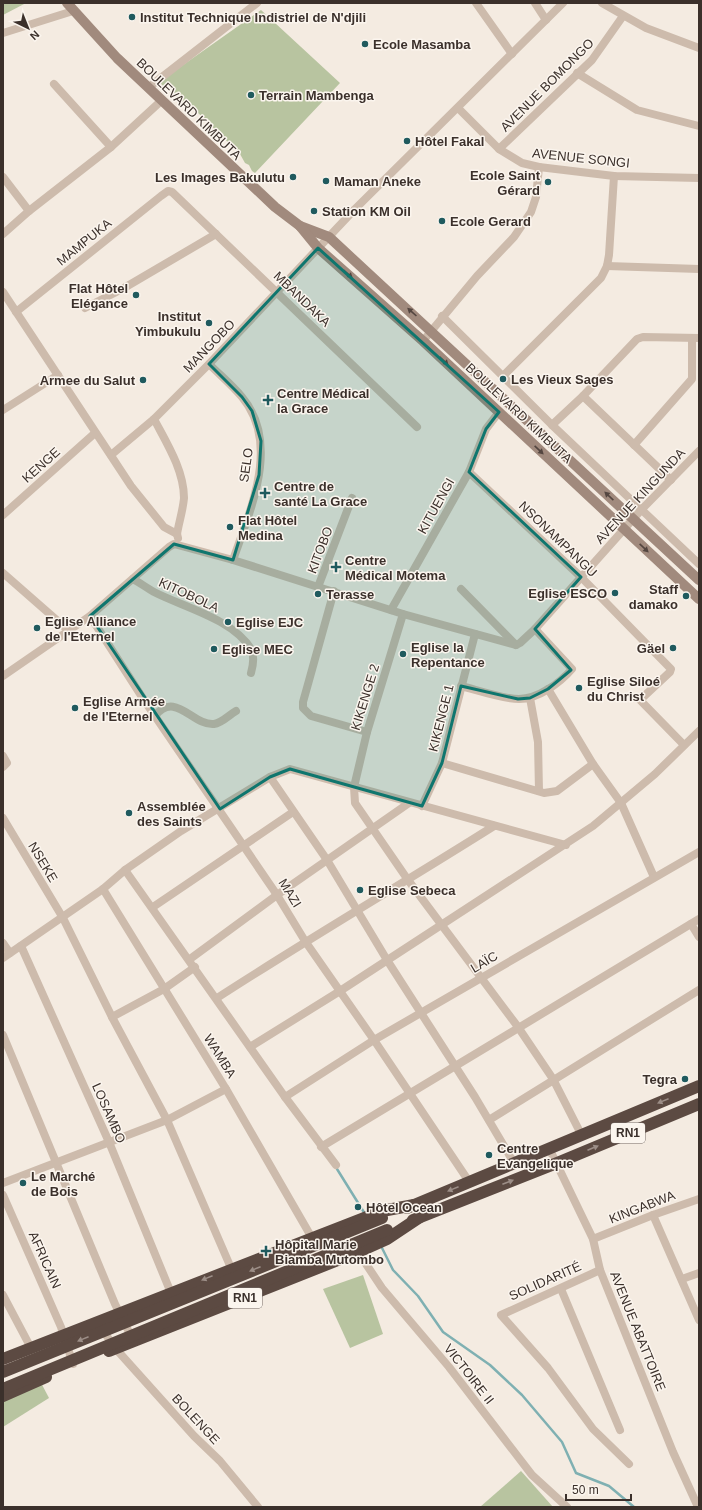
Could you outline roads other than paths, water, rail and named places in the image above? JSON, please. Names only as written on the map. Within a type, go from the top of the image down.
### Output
[{"type":"highway","name":"RN1","points":[[3,1359],[231,1268],[361,1219],[378,1216],[414,1205],[470,1183],[581,1134],[699,1086]]},
{"type":"highway","name":"RN1","points":[[3,1396],[73,1366],[358,1252],[374,1245],[387,1235],[420,1217],[557,1163],[699,1104]]},
{"type":"highway","points":[[3,1372],[378,1216]]},
{"type":"highway","points":[[3,1389],[387,1235]]},
{"type":"street","points":[[148,88],[257,3]]},
{"type":"street","points":[[476,3],[512,54]]},
{"type":"street","points":[[535,3],[546,20]]},
{"type":"street","name":"MANGOBO","points":[[111,456],[154,419],[209,364],[318,248],[563,3]]},
{"type":"street","points":[[602,3],[623,16],[668,37],[699,48]]},
{"type":"street","points":[[3,33],[70,7]]},
{"type":"street","name":"BOULEVARD KIMBUTA","points":[[70,7],[117,58],[161,101],[275,208],[300,226],[318,248],[423,341],[699,599]]},
{"type":"street","name":"AVENUE BOMONGO","points":[[499,149],[592,60],[623,16]]},
{"type":"street","points":[[577,73],[637,110],[699,126]]},
{"type":"street","points":[[54,84],[111,147]]},
{"type":"street","points":[[3,234],[28,211],[111,147],[161,101]]},
{"type":"street","name":"AVENUE SONGI","points":[[458,108],[499,149],[522,163],[539,167],[614,176],[699,178]]},
{"type":"street","points":[[423,341],[442,316],[514,237],[531,212],[536,197],[539,167]]},
{"type":"street","points":[[503,376],[601,278],[607,266],[614,176]]},
{"type":"street","points":[[3,177],[28,211]]},
{"type":"street","name":"MBANDAKA","points":[[168,192],[172,192],[417,427]]},
{"type":"street","name":"MAMPUKA","points":[[16,312],[168,192]]},
{"type":"street","points":[[300,226],[329,237]]},
{"type":"street","points":[[85,308],[124,288],[216,234]]},
{"type":"street","name":"BOULEVARD KIMBUTA","points":[[329,237],[699,580]]},
{"type":"street","points":[[607,266],[699,269]]},
{"type":"street","points":[[3,292],[111,456],[154,516],[164,527],[176,534]]},
{"type":"street","points":[[442,316],[552,425],[699,564]]},
{"type":"street","points":[[552,425],[583,396],[637,339],[643,337],[696,338],[692,379],[634,444]]},
{"type":"street","name":"SELO","points":[[209,364],[242,397],[252,411],[261,441],[262,456],[259,475],[233,560]]},
{"type":"street","points":[[3,410],[58,375]]},
{"type":"street","points":[[583,396],[672,480]]},
{"type":"street","name":"KITUENGI","points":[[391,610],[469,472],[486,429],[499,412]]},
{"type":"street","points":[[154,419],[169,449],[183,483],[182,511],[176,534],[180,545]]},
{"type":"street","name":"KENGE","points":[[3,515],[95,433]]},
{"type":"street","name":"AVENUE KINGUNDA","points":[[516,645],[535,629],[625,530],[642,509],[699,451]]},
{"type":"street","name":"NSONAMPANGU","points":[[469,472],[581,577],[671,669],[670,672],[640,700],[684,745]]},
{"type":"street","name":"KITOBO","points":[[318,587],[352,498]]},
{"type":"street","points":[[3,676],[90,616],[169,546],[180,545],[334,591],[403,614],[516,645]]},
{"type":"street","points":[[3,573],[68,630]]},
{"type":"street","name":"KITOBOLA","points":[[133,579],[154,592],[209,616],[236,633],[252,651],[254,664],[251,673]]},
{"type":"street","points":[[461,589],[516,645]]},
{"type":"street","points":[[334,591],[302,702],[302,708],[311,716],[367,732]]},
{"type":"street","name":"KIKENGE 2","points":[[354,787],[367,732],[403,614]]},
{"type":"street","name":"MAZI","points":[[90,616],[155,716],[244,845],[305,941],[374,1040],[470,1183]]},
{"type":"street","points":[[461,686],[518,699],[530,698],[548,689],[572,669],[535,629]]},
{"type":"street","name":"KIKENGE 1","points":[[422,806],[442,763],[475,634]]},
{"type":"street","points":[[548,689],[593,764],[621,803],[654,877]]},
{"type":"street","points":[[530,698],[538,742],[539,791]]},
{"type":"street","points":[[155,716],[160,709],[170,706],[186,711],[207,723],[215,724],[236,711]]},
{"type":"street","points":[[250,1047],[340,992],[593,826],[655,774],[699,731]]},
{"type":"street","points":[[3,756],[7,763],[3,768]]},
{"type":"street","points":[[442,763],[539,791],[557,791],[593,764]]},
{"type":"street","points":[[3,943],[6,956],[63,918],[103,889],[125,870],[181,831],[220,809],[270,777],[290,769],[566,845]]},
{"type":"street","points":[[270,777],[327,860],[387,960],[455,1065],[514,1163]]},
{"type":"street","points":[[354,787],[355,803],[372,830],[518,1027],[554,1079],[581,1134]]},
{"type":"street","points":[[190,959],[277,895],[409,803]]},
{"type":"street","points":[[153,907],[293,812]]},
{"type":"street","name":"NSEKE","points":[[3,818],[63,918]]},
{"type":"street","points":[[217,998],[305,941],[408,880],[494,826]]},
{"type":"street","name":"LAÏC","points":[[285,1097],[374,1040],[422,1014],[481,977],[699,852]]},
{"type":"street","points":[[125,870],[190,959],[320,1147],[336,1165]]},
{"type":"street","name":"WAMBA","points":[[103,889],[226,1089],[312,1238]]},
{"type":"street","points":[[63,918],[112,1017],[167,1120],[231,1268]]},
{"type":"street","points":[[320,1147],[699,919]]},
{"type":"street","points":[[691,924],[699,937]]},
{"type":"street","name":"LOSAMBO","points":[[21,946],[109,1142],[171,1293]]},
{"type":"street","points":[[112,1017],[164,989],[195,967]]},
{"type":"street","points":[[489,1120],[699,990]]},
{"type":"street","points":[[3,1035],[55,1162],[134,1342]]},
{"type":"street","points":[[3,1183],[167,1120],[226,1089]]},
{"type":"street","name":"AVENUE ABATTOIRE","points":[[549,1148],[593,1239],[600,1270],[673,1452],[698,1507]]},
{"type":"street","name":"AFRICAIN","points":[[3,1195],[63,1335],[73,1366]]},
{"type":"street","name":"KINGABWA","points":[[593,1239],[653,1214],[699,1199]]},
{"type":"street","points":[[653,1214],[699,1320]]},
{"type":"street","name":"VICTOIRE II","points":[[358,1252],[382,1288],[449,1367],[532,1475],[567,1507]]},
{"type":"street","name":"SOLIDARITÉ","points":[[600,1270],[561,1289],[500,1315],[548,1368],[593,1429],[629,1464]]},
{"type":"street","points":[[682,1279],[699,1272]]},
{"type":"street","points":[[561,1289],[620,1430]]},
{"type":"street","points":[[3,1296],[31,1348]]},
{"type":"street","name":"BOLENGE","points":[[96,1322],[116,1349],[194,1436],[220,1461],[258,1507]]},
{"type":"waterway","points":[[337,1169],[365,1214]]},
{"type":"waterway","points":[[381,1246],[393,1270],[418,1296],[443,1332],[490,1365],[522,1395],[562,1442],[576,1473],[609,1486],[634,1507]]},
{"type":"place","name":"Institut Technique Indistriel de N'djili","points":[[132,17]]},
{"type":"place","name":"Ecole Masamba","points":[[365,44]]},
{"type":"place","name":"Terrain Mambenga","points":[[251,95]]},
{"type":"place","name":"Hôtel Fakal","points":[[407,141]]},
{"type":"place","name":"Les Images Bakulutu","points":[[293,177]]},
{"type":"place","name":"Maman Aneke","points":[[326,181]]},
{"type":"place","name":"Ecole Saint Gérard","points":[[548,182]]},
{"type":"place","name":"Station KM Oil","points":[[314,211]]},
{"type":"place","name":"Ecole Gerard","points":[[442,221]]},
{"type":"place","name":"Flat Hôtel Elégance","points":[[136,295]]},
{"type":"place","name":"Institut Yimbukulu","points":[[209,323]]},
{"type":"place","name":"Les Vieux Sages","points":[[503,379]]},
{"type":"place","name":"Armee du Salut","points":[[143,380]]},
{"type":"place","name":"Centre Médical la Grace","points":[[268,400]]},
{"type":"place","name":"Centre de santé La Grace","points":[[265,493]]},
{"type":"place","name":"Flat Hôtel Medina","points":[[230,527]]},
{"type":"place","name":"Centre Médical Motema","points":[[336,567]]},
{"type":"place","name":"Eglise ESCO","points":[[615,593]]},
{"type":"place","name":"Terasse","points":[[318,594]]},
{"type":"place","name":"Staff damako","points":[[686,596]]},
{"type":"place","name":"Eglise EJC","points":[[228,622]]},
{"type":"place","name":"Eglise Alliance de l'Eternel","points":[[37,628]]},
{"type":"place","name":"Gäel","points":[[673,648]]},
{"type":"place","name":"Eglise MEC","points":[[214,649]]},
{"type":"place","name":"Eglise la Repentance","points":[[403,654]]},
{"type":"place","name":"Eglise Siloé du Christ","points":[[579,688]]},
{"type":"place","name":"Eglise Armée de l'Eternel","points":[[75,708]]},
{"type":"place","name":"Assemblée des Saints","points":[[129,813]]},
{"type":"place","name":"Eglise Sebeca","points":[[360,890]]},
{"type":"place","name":"Tegra","points":[[685,1079]]},
{"type":"place","name":"Centre Evangelique","points":[[489,1155]]},
{"type":"place","name":"Le Marché de Bois","points":[[23,1183]]},
{"type":"place","name":"Hôtel Ocean","points":[[358,1207]]},
{"type":"place","name":"Hôpital Marie Biamba Mutombo","points":[[266,1251]]}]
